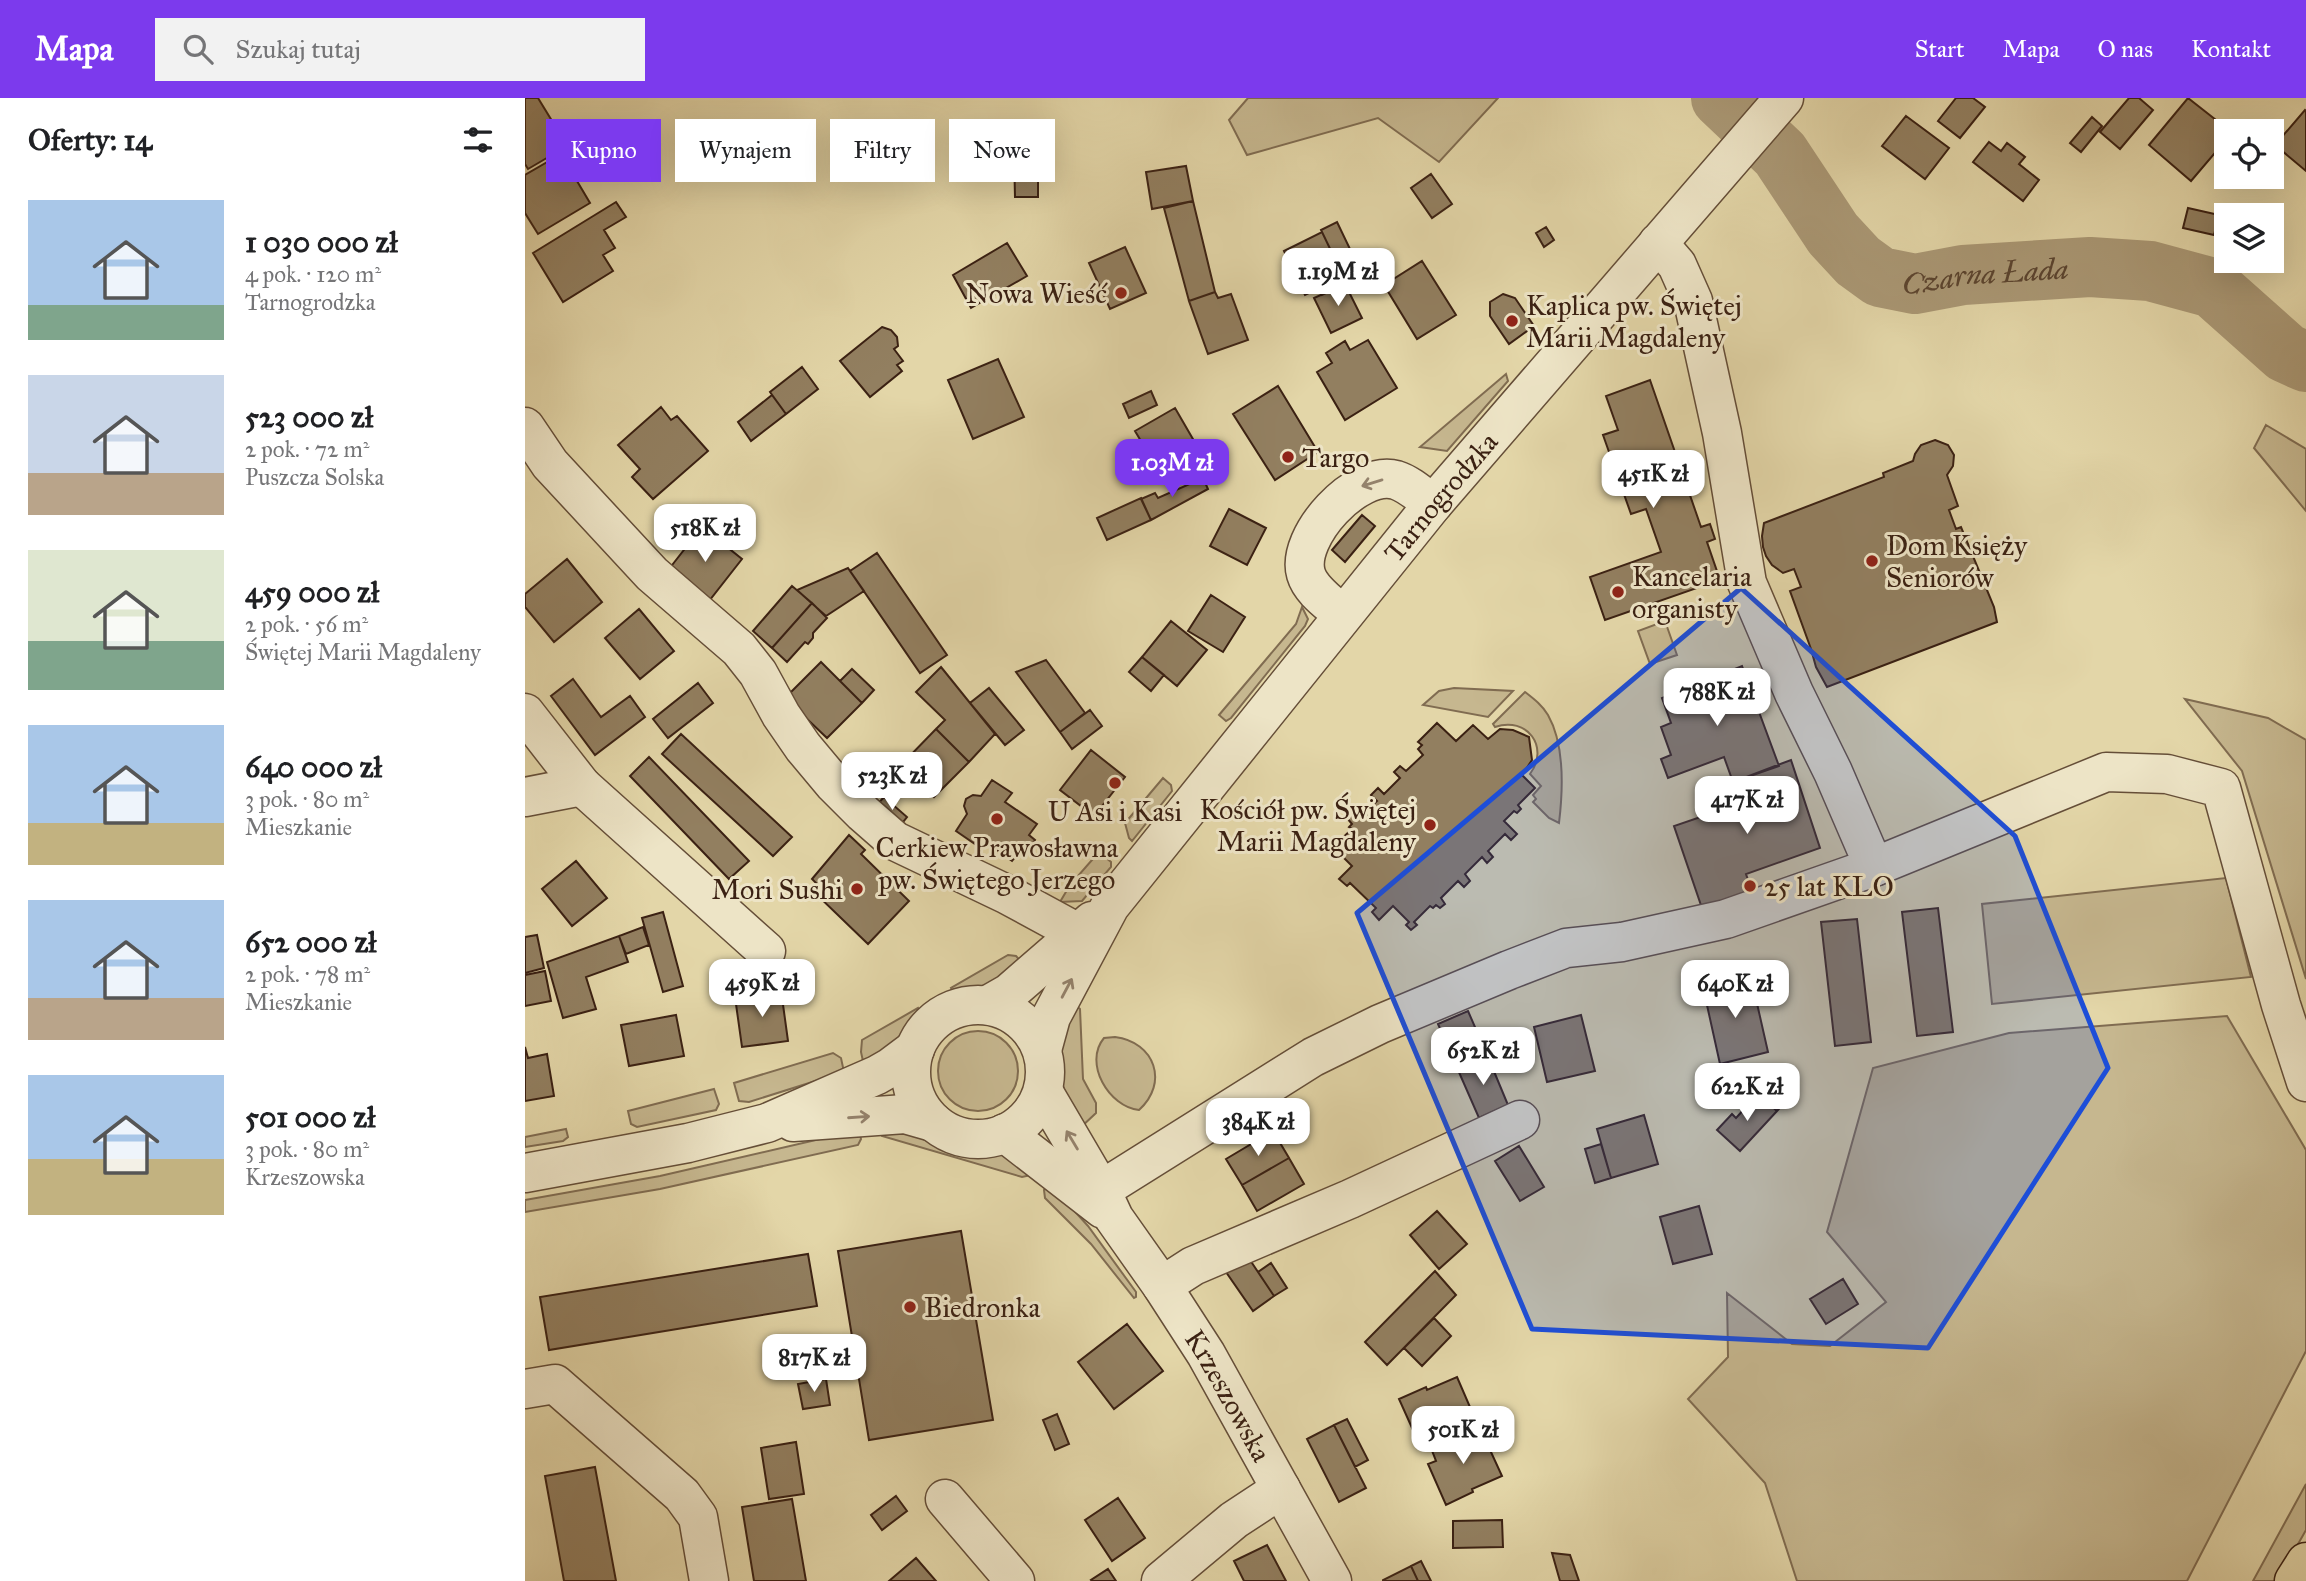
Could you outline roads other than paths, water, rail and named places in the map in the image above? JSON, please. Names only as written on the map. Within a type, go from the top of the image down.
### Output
[{"type":"main road","points":[[2294,1581],[2306,1562]]},
{"type":"street","name":"Tarnogrodzka","points":[[1042,1051],[1051,1017],[1110,906],[1433,504],[1784,98]]},
{"type":"street","points":[[1658,243],[1677,265],[1693,302],[1722,433],[1747,583],[1874,867]]},
{"type":"street","points":[[525,427],[550,464],[652,574],[739,649],[758,673],[803,747],[863,813],[895,841],[1006,894],[1078,933]]},
{"type":"street","points":[[1342,614],[1312,586],[1305,572],[1306,548],[1329,513],[1353,491],[1373,482],[1386,480],[1397,480],[1433,504]]},
{"type":"street","points":[[525,713],[582,786],[766,951]]},
{"type":"street","points":[[1107,1204],[1313,1058],[1380,1024],[1566,948],[1622,942],[1726,919],[1874,867],[2106,772],[2167,774],[2221,788],[2281,1005],[2306,1082]]},
{"type":"street","points":[[525,797],[582,786]]},
{"type":"street","name":"Tarnogrodzka","points":[[988,1005],[1009,993],[1110,906]]},
{"type":"street","points":[[525,1173],[688,1143],[767,1124],[905,1114],[933,1122],[951,1133],[972,1139],[995,1137],[1028,1116],[1043,1091],[1045,1064],[1042,1051],[1037,1039],[1021,1020],[1011,1013],[988,1005],[965,1006],[944,1014],[926,1029],[915,1049],[912,1062],[913,1088],[917,1100],[933,1122]]},
{"type":"street","points":[[767,1124],[891,1068],[915,1049]]},
{"type":"street","name":"Krzeszowska","points":[[1043,1091],[1107,1204],[1206,1354],[1332,1581]]},
{"type":"street","points":[[1162,1286],[1193,1266],[1350,1199],[1520,1120]]},
{"type":"street","name":"Krzeszowska","points":[[1005,1133],[1107,1204]]},
{"type":"street","points":[[525,1389],[555,1384],[682,1495],[698,1517],[709,1581]]},
{"type":"street","points":[[1161,1581],[1234,1520],[1281,1489]]},
{"type":"street","points":[[945,1499],[1016,1581]]},
{"type":"waterway","name":"Czarna Łada","points":[[1721,98],[1780,154],[1833,234],[1858,261],[1880,277],[1915,284],[1963,275],[2090,267],[2150,271],[2213,288],[2286,353],[2306,362]]},
{"type":"place","name":"Nowa Wieść","points":[[1121,293]]},
{"type":"place","name":"Kaplica pw. Świętej Marii Magdaleny","points":[[1512,321]]},
{"type":"place","name":"Targo","points":[[1288,457]]},
{"type":"place","name":"Dom Księży Seniorów","points":[[1872,561]]},
{"type":"place","name":"Kancelaria organisty","points":[[1618,592]]},
{"type":"place","name":"U Asi i Kasi","points":[[1115,783]]},
{"type":"place","name":"Cerkiew Prawosławna pw. Świętego Jerzego","points":[[997,819]]},
{"type":"place","name":"Kościół pw. Świętej Marii Magdaleny","points":[[1430,825]]},
{"type":"place","name":"25 lat KLO","points":[[1750,886]]},
{"type":"place","name":"Mori Sushi","points":[[857,889]]},
{"type":"place","name":"Biedronka","points":[[910,1307]]}]
